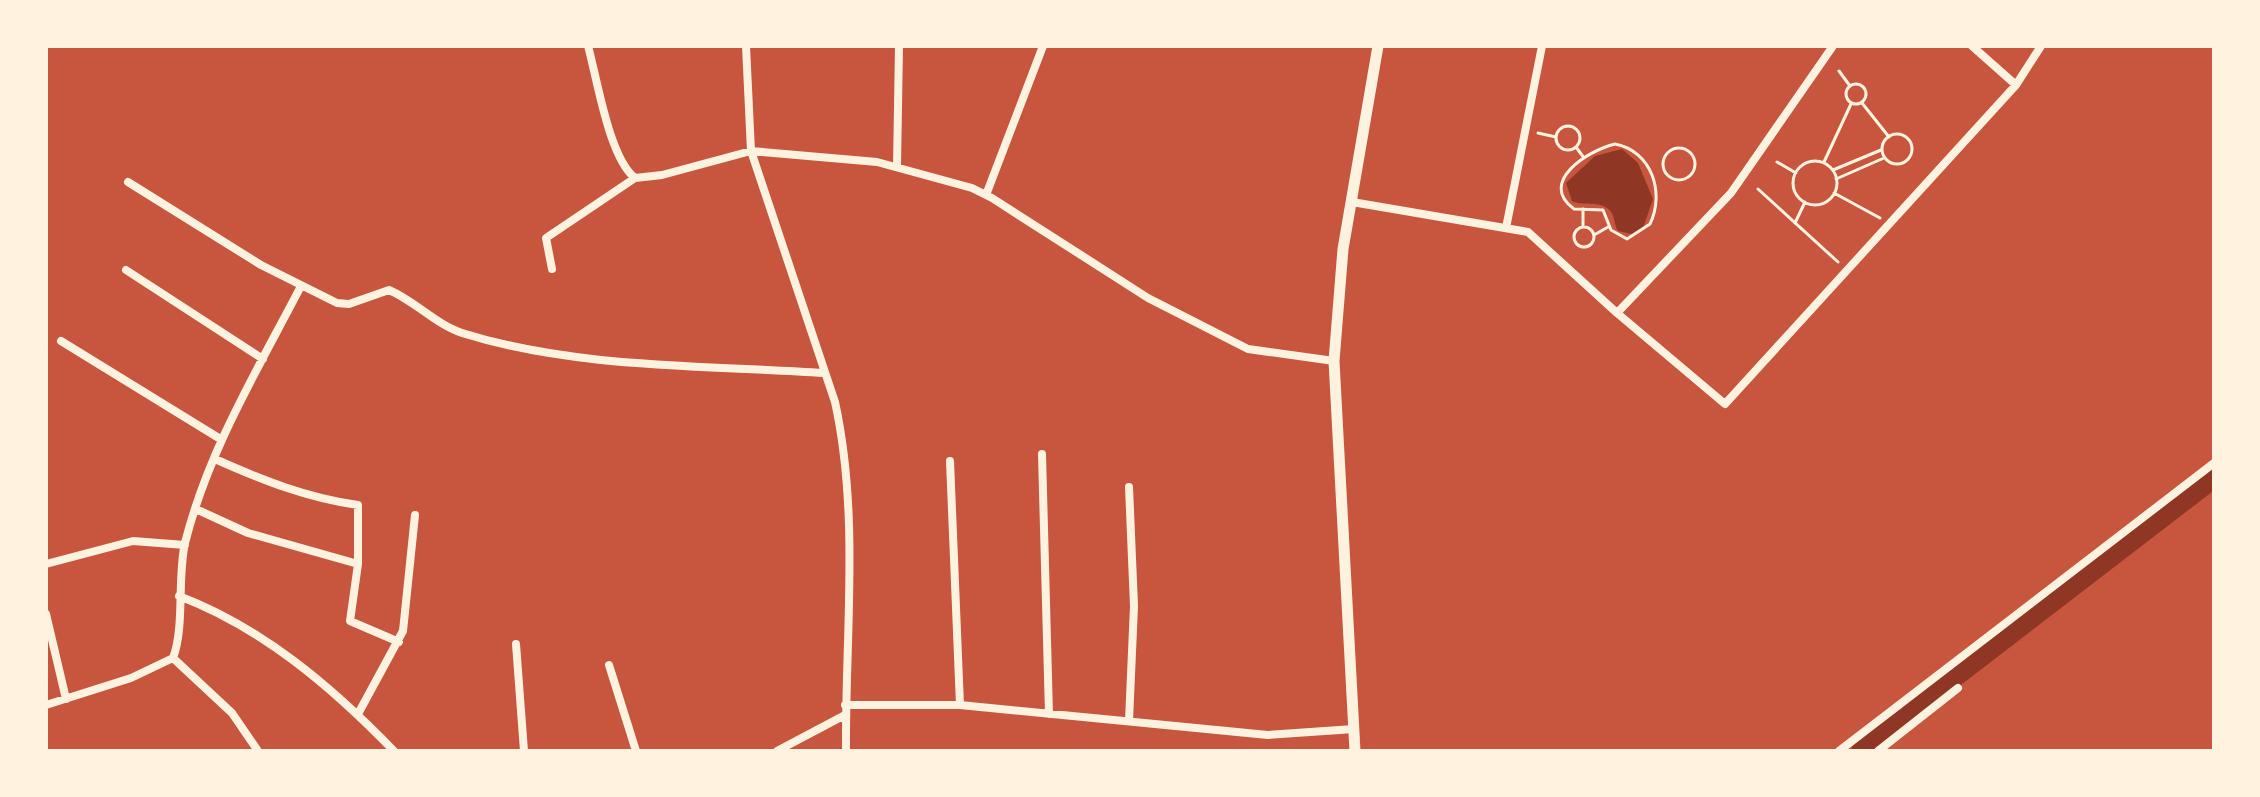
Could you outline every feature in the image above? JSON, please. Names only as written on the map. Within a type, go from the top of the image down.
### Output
[{"type":"street","points":[[588,46],[615,144],[624,168],[635,178]]},
{"type":"street","points":[[746,46],[751,151],[843,438],[849,586],[846,751]]},
{"type":"street","points":[[897,167],[899,46]]},
{"type":"street","points":[[986,195],[1043,46]]},
{"type":"street","points":[[1355,751],[1334,361],[1341,269],[1378,46]]},
{"type":"street","points":[[1506,228],[1542,46]]},
{"type":"street","points":[[1617,313],[1731,193],[1833,46]]},
{"type":"street","points":[[1972,46],[2016,85]]},
{"type":"street","points":[[1352,202],[1528,232],[1617,313],[1725,404],[2016,85],[2041,46]]},
{"type":"street","points":[[552,269],[546,238],[635,178],[675,172],[751,151],[877,162],[986,195],[1148,298],[1248,349],[1334,361]]},
{"type":"street","points":[[128,182],[301,286],[345,304],[389,290],[453,330],[570,356],[824,373]]},
{"type":"street","points":[[126,270],[263,359]]},
{"type":"street","points":[[173,658],[185,545],[196,509],[222,440],[301,286]]},
{"type":"street","points":[[61,341],[222,440]]},
{"type":"street","points":[[1042,454],[1049,714]]},
{"type":"street","points":[[215,459],[271,484],[327,501],[358,505],[358,564],[350,621],[399,642]]},
{"type":"street","points":[[950,461],[960,705]]},
{"type":"street","points":[[1844,749],[2214,463]]},
{"type":"street","points":[[1129,487],[1134,599],[1129,721]]},
{"type":"street","points":[[196,509],[248,533],[358,564]]},
{"type":"street","points":[[358,714],[399,642],[415,515]]},
{"type":"street","points":[[46,564],[133,541],[185,545]]},
{"type":"street","points":[[179,596],[224,615],[307,669],[394,751]]},
{"type":"street","points":[[46,614],[66,699]]},
{"type":"street","points":[[516,644],[524,751]]},
{"type":"street","points":[[46,705],[131,678],[173,658]]},
{"type":"street","points":[[173,658],[239,721],[258,751]]},
{"type":"street","points":[[609,665],[636,751]]},
{"type":"street","points":[[1878,751],[1958,688]]},
{"type":"street","points":[[845,705],[960,705],[1268,735],[1354,729]]},
{"type":"street","points":[[777,751],[845,715]]},
{"type":"path","points":[[1839,71],[1850,86]]},
{"type":"path","points":[[1850,86],[1860,85],[1865,89],[1862,103]]},
{"type":"path","points":[[1850,86],[1845,95],[1851,104]]},
{"type":"path","points":[[1851,104],[1862,103]]},
{"type":"path","points":[[1862,103],[1889,137]]},
{"type":"path","points":[[1824,164],[1851,104]]},
{"type":"path","points":[[1556,137],[1563,127],[1574,128],[1580,138],[1576,147]]},
{"type":"path","points":[[1538,133],[1556,137],[1563,149],[1576,147]]},
{"type":"path","points":[[1836,179],[1886,158],[1899,163],[1907,159],[1912,150],[1910,141],[1902,134],[1889,137]]},
{"type":"path","points":[[1833,170],[1883,149],[1889,137]]},
{"type":"path","points":[[1606,146],[1625,146],[1634,151],[1652,176],[1659,197],[1655,213],[1645,230],[1627,239],[1615,234],[1609,227],[1603,210],[1569,206],[1561,193],[1561,184],[1569,170],[1606,146]]},
{"type":"path","points":[[1576,147],[1584,158]]},
{"type":"path","points":[[1672,149],[1687,150],[1694,158],[1693,172],[1684,179],[1673,179],[1664,170],[1664,156],[1672,149]]},
{"type":"path","points":[[1883,149],[1886,158]]},
{"type":"path","points":[[1777,162],[1796,173]]},
{"type":"path","points":[[1806,164],[1824,164],[1833,170],[1836,179],[1834,193],[1822,204],[1805,202],[1794,187],[1796,173],[1806,164]]},
{"type":"path","points":[[1652,176],[1664,170]]},
{"type":"path","points":[[1758,189],[1839,262]]},
{"type":"path","points":[[1834,193],[1880,218]]},
{"type":"path","points":[[1795,223],[1805,202]]},
{"type":"path","points":[[1583,209],[1583,227]]},
{"type":"path","points":[[1579,245],[1591,245],[1594,235],[1591,229],[1583,227]]},
{"type":"path","points":[[1579,245],[1574,234],[1583,227]]},
{"type":"path","points":[[1594,235],[1609,227]]},
{"type":"path","points":[[1572,254],[1579,245]]},
{"type":"shaded area","points":[[1622,149],[1638,163],[1653,199],[1643,228],[1632,234],[1618,231],[1607,208],[1572,201],[1566,183],[1595,156]]},
{"type":"waterway","points":[[1860,751],[2214,479]]}]
